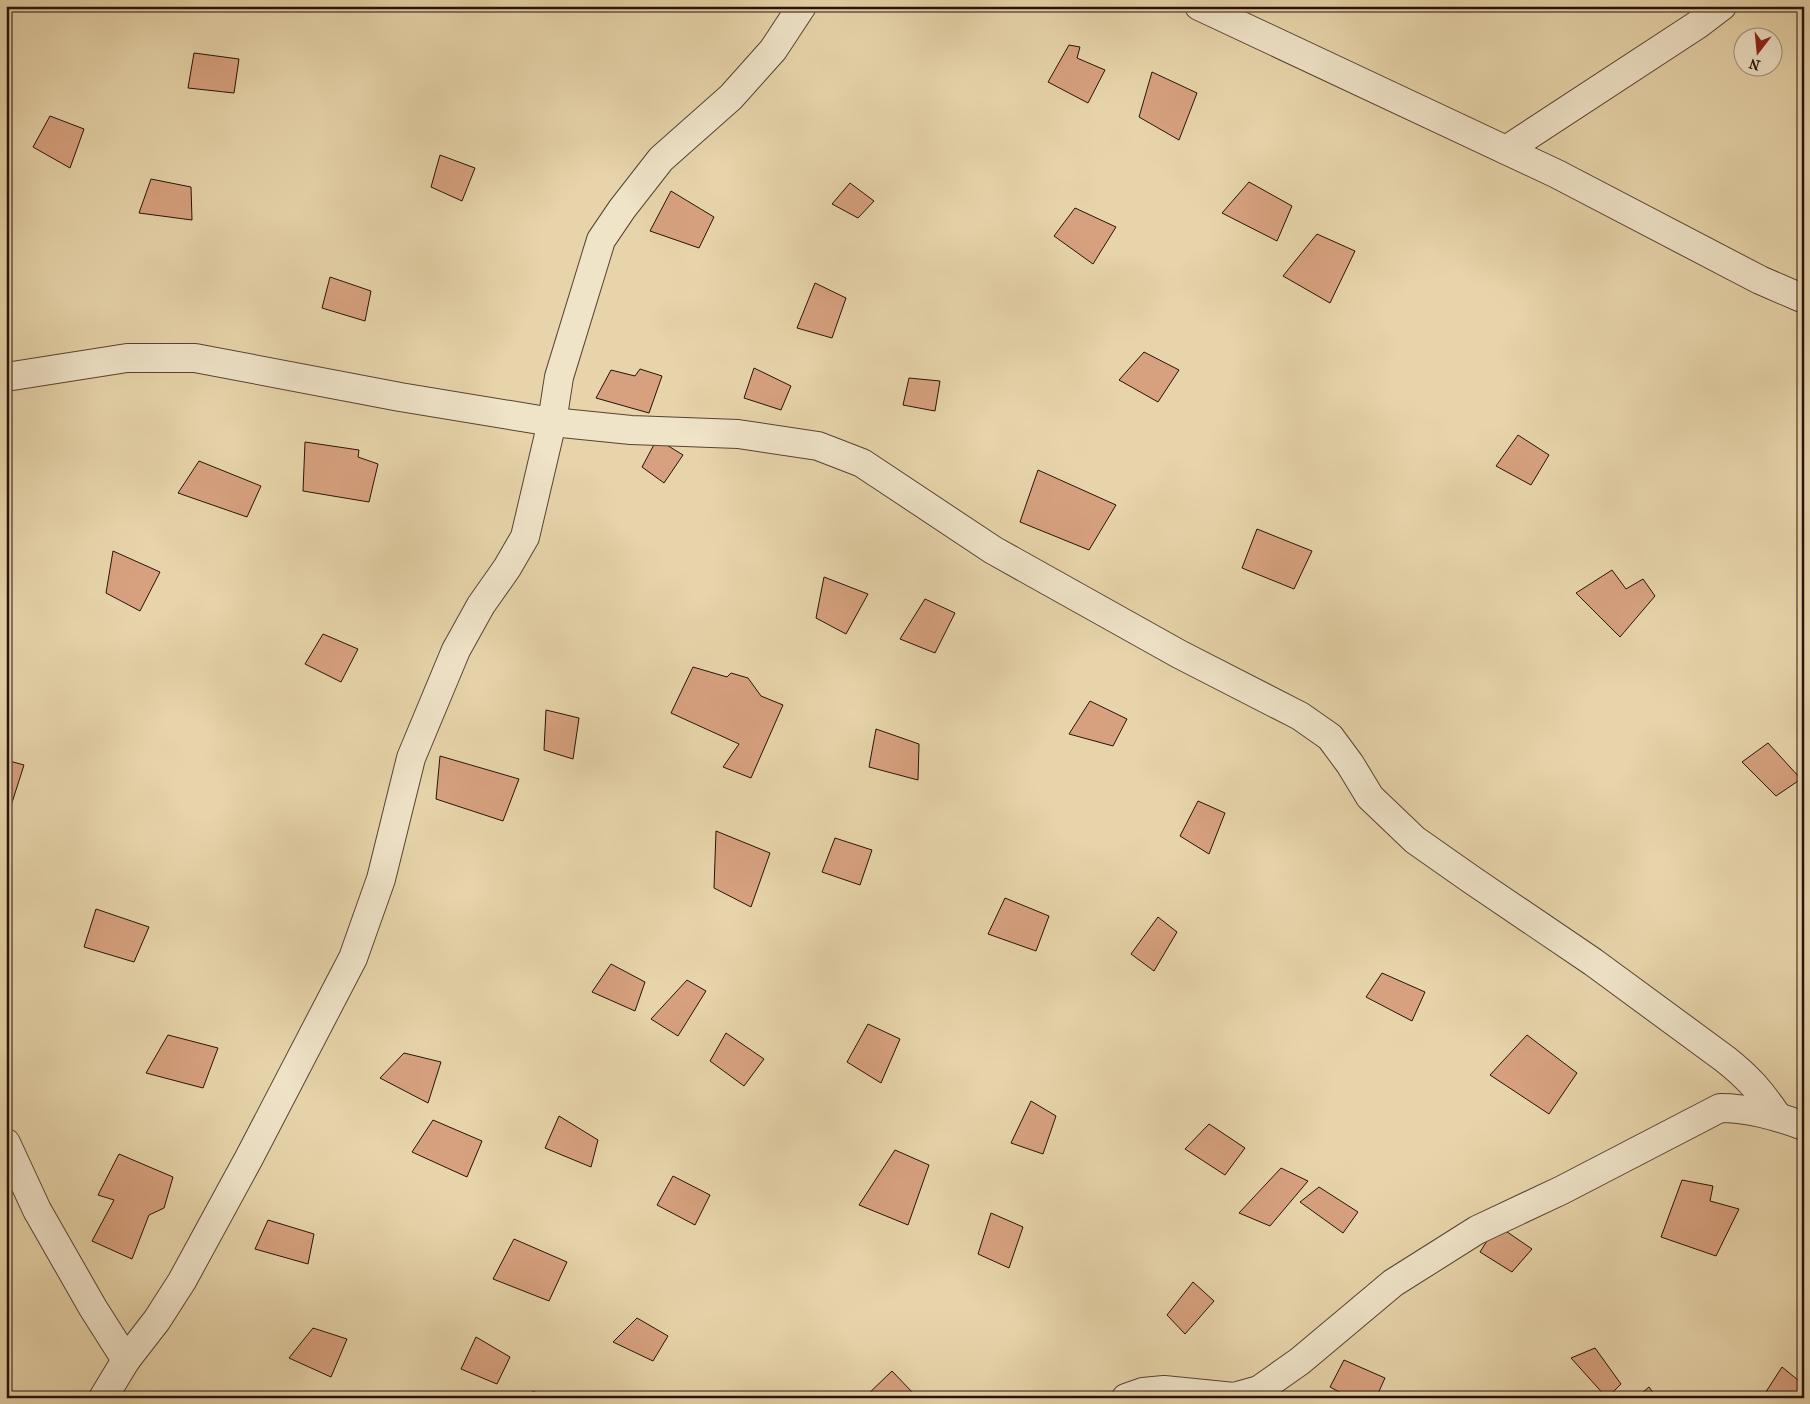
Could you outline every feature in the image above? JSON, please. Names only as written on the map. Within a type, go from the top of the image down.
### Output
[{"type":"street","points":[[103,1398],[126,1360],[157,1320],[182,1282],[254,1150],[353,958],[380,879],[411,758],[456,650],[481,604],[507,568],[525,537],[552,422],[559,377],[601,240],[660,159],[732,97],[773,50],[802,6]]},
{"type":"street","points":[[1199,6],[1557,174],[1760,280],[1804,299]]},
{"type":"street","points":[[1506,150],[1697,25],[1722,6]]},
{"type":"street","points":[[6,377],[127,358],[195,358],[400,397],[552,422],[631,430],[738,434],[818,446],[862,463],[993,550],[1179,654],[1300,716],[1330,738],[1350,764],[1370,797],[1415,840],[1593,962],[1725,1059],[1760,1090],[1778,1117]]},
{"type":"street","points":[[1126,1398],[1143,1392],[1164,1390],[1234,1397],[1259,1390],[1300,1361],[1393,1283],[1477,1230],[1562,1190],[1720,1108],[1742,1108],[1804,1126]]},
{"type":"street","points":[[6,1143],[36,1210],[93,1308],[126,1360]]},
{"type":"building","points":[[1069,45],[1080,47],[1077,58],[1105,70],[1088,103],[1048,82]]},
{"type":"building","points":[[194,53],[239,59],[234,93],[188,88]]},
{"type":"building","points":[[1152,72],[1197,93],[1179,140],[1139,117]]},
{"type":"building","points":[[50,116],[84,129],[70,168],[33,147]]},
{"type":"building","points":[[440,155],[475,168],[462,201],[431,187]]},
{"type":"building","points":[[151,179],[191,187],[192,220],[139,213]]},
{"type":"building","points":[[1249,182],[1292,206],[1277,241],[1222,213]]},
{"type":"building","points":[[850,183],[874,201],[858,218],[832,204]]},
{"type":"building","points":[[671,191],[714,217],[699,248],[650,231]]},
{"type":"building","points":[[1075,208],[1116,227],[1093,264],[1054,236]]},
{"type":"building","points":[[1317,234],[1355,251],[1330,303],[1283,276]]},
{"type":"building","points":[[330,277],[371,291],[365,321],[322,308]]},
{"type":"building","points":[[815,283],[846,298],[832,338],[797,328]]},
{"type":"building","points":[[1144,352],[1179,370],[1158,402],[1119,380]]},
{"type":"building","points":[[754,368],[791,386],[781,410],[744,398]]},
{"type":"building","points":[[640,369],[662,376],[649,413],[596,398],[611,370],[635,376]]},
{"type":"building","points":[[909,378],[940,381],[935,411],[903,405]]},
{"type":"building","points":[[1518,435],[1549,455],[1531,485],[1496,466]]},
{"type":"building","points":[[657,439],[683,455],[664,483],[642,467]]},
{"type":"building","points":[[305,442],[359,450],[358,457],[378,464],[369,502],[303,491]]},
{"type":"building","points":[[199,461],[261,486],[247,517],[178,493]]},
{"type":"building","points":[[1038,470],[1116,505],[1089,550],[1020,522]]},
{"type":"building","points":[[1257,529],[1312,551],[1294,589],[1242,568]]},
{"type":"building","points":[[113,551],[160,572],[140,611],[106,593]]},
{"type":"building","points":[[1612,570],[1626,589],[1643,579],[1655,596],[1620,637],[1576,593]]},
{"type":"building","points":[[824,577],[868,594],[846,634],[816,618]]},
{"type":"building","points":[[925,599],[955,613],[935,653],[900,639]]},
{"type":"building","points":[[323,634],[358,649],[341,682],[305,664]]},
{"type":"building","points":[[693,667],[727,677],[731,673],[748,678],[761,696],[783,705],[751,778],[723,767],[739,744],[671,713]]},
{"type":"building","points":[[1090,701],[1127,719],[1113,746],[1069,734]]},
{"type":"building","points":[[546,710],[579,718],[573,759],[544,750]]},
{"type":"building","points":[[876,729],[919,744],[918,780],[869,767]]},
{"type":"building","points":[[1768,743],[1801,779],[1776,796],[1742,762]]},
{"type":"building","points":[[440,756],[519,779],[503,821],[436,799]]},
{"type":"building","points":[[6,760],[24,765],[9,812],[6,811]]},
{"type":"building","points":[[1198,801],[1225,813],[1209,854],[1180,836]]},
{"type":"building","points":[[716,831],[770,853],[751,907],[714,888]]},
{"type":"building","points":[[835,838],[872,850],[860,885],[822,872]]},
{"type":"building","points":[[1005,898],[1049,916],[1036,951],[988,934]]},
{"type":"building","points":[[96,909],[149,927],[134,962],[84,947]]},
{"type":"building","points":[[1158,917],[1177,932],[1154,971],[1131,954]]},
{"type":"building","points":[[611,964],[645,982],[635,1011],[592,992]]},
{"type":"building","points":[[1382,973],[1425,992],[1412,1021],[1366,997]]},
{"type":"building","points":[[687,980],[706,991],[678,1036],[651,1019]]},
{"type":"building","points":[[868,1024],[900,1039],[881,1083],[847,1062]]},
{"type":"building","points":[[726,1033],[764,1059],[744,1086],[710,1061]]},
{"type":"building","points":[[168,1035],[218,1048],[203,1088],[146,1073]]},
{"type":"building","points":[[1527,1035],[1577,1073],[1549,1114],[1490,1075]]},
{"type":"building","points":[[404,1053],[441,1062],[428,1103],[380,1078]]},
{"type":"building","points":[[1031,1101],[1056,1116],[1043,1154],[1011,1143]]},
{"type":"building","points":[[559,1116],[598,1140],[591,1167],[545,1148]]},
{"type":"building","points":[[433,1120],[482,1141],[467,1177],[412,1152]]},
{"type":"building","points":[[1209,1124],[1245,1148],[1225,1175],[1185,1149]]},
{"type":"building","points":[[895,1150],[929,1165],[908,1225],[859,1205]]},
{"type":"building","points":[[119,1154],[173,1177],[164,1208],[149,1215],[132,1259],[92,1241],[114,1200],[98,1195]]},
{"type":"building","points":[[1281,1168],[1308,1181],[1270,1226],[1239,1213]]},
{"type":"building","points":[[673,1176],[710,1195],[695,1225],[657,1205]]},
{"type":"building","points":[[1682,1180],[1713,1186],[1710,1201],[1739,1209],[1716,1256],[1661,1237]]},
{"type":"building","points":[[1319,1187],[1358,1212],[1343,1233],[1300,1202]]},
{"type":"building","points":[[991,1213],[1023,1227],[1009,1268],[978,1254]]},
{"type":"building","points":[[268,1220],[314,1234],[308,1264],[255,1249]]},
{"type":"building","points":[[1497,1225],[1532,1249],[1512,1272],[1480,1252]]},
{"type":"building","points":[[514,1239],[567,1262],[549,1301],[493,1279]]},
{"type":"building","points":[[1193,1282],[1214,1301],[1185,1334],[1167,1315]]},
{"type":"building","points":[[637,1318],[668,1336],[653,1361],[613,1342]]},
{"type":"building","points":[[313,1328],[347,1339],[331,1377],[289,1358]]},
{"type":"building","points":[[476,1337],[510,1357],[497,1384],[461,1369]]},
{"type":"building","points":[[1595,1348],[1621,1384],[1607,1398],[1571,1358]]},
{"type":"building","points":[[1344,1360],[1385,1378],[1376,1398],[1351,1398],[1330,1387]]},
{"type":"building","points":[[1782,1367],[1804,1385],[1804,1398],[1762,1398]]},
{"type":"building","points":[[892,1371],[913,1393],[909,1398],[864,1398]]},
{"type":"building","points":[[1649,1387],[1657,1398],[1636,1398]]},
{"type":"building","points":[[533,1391],[547,1398],[528,1398]]}]
